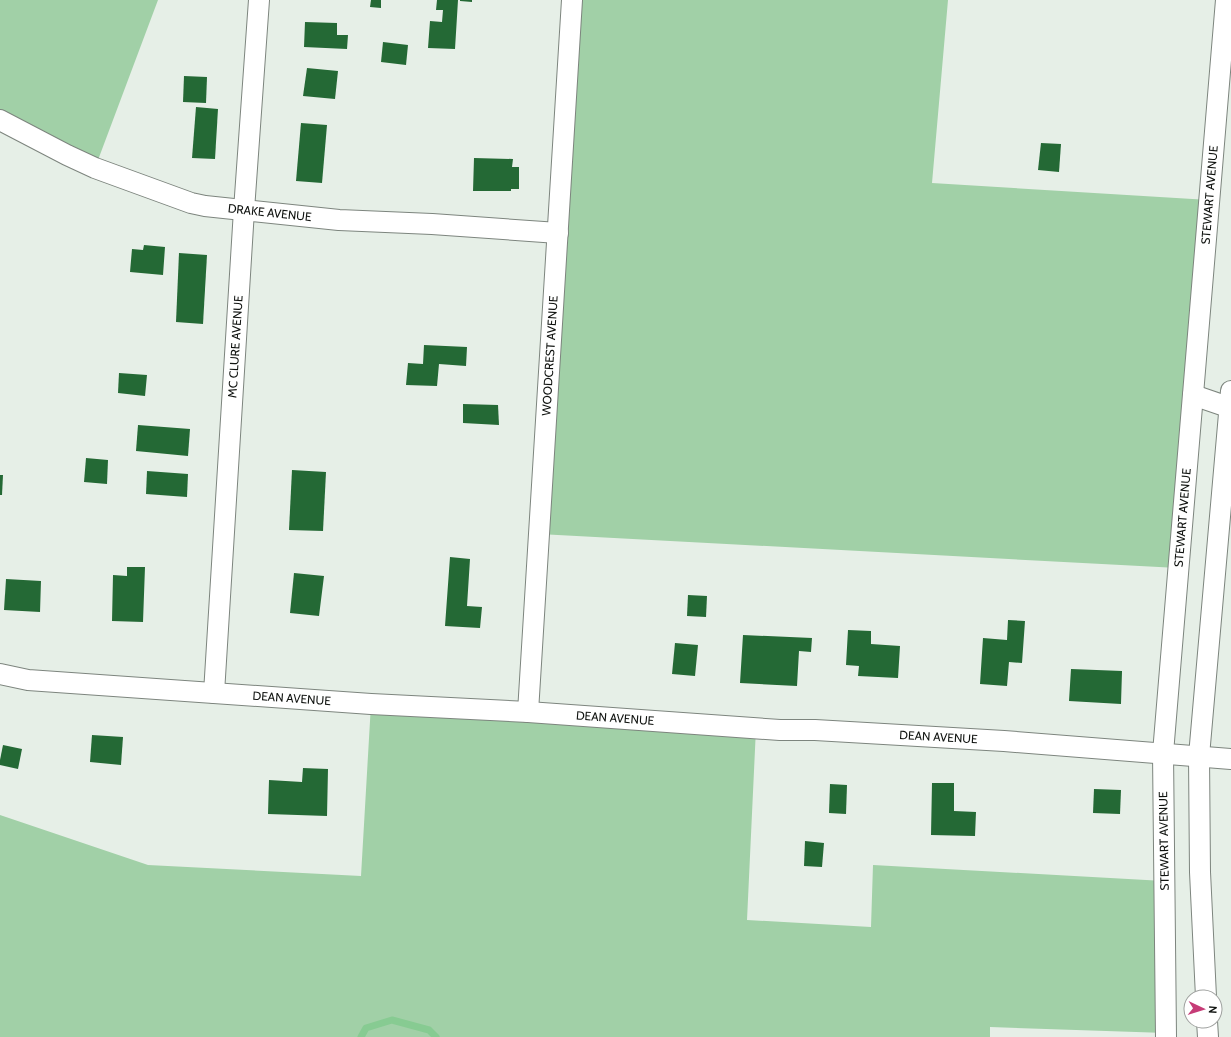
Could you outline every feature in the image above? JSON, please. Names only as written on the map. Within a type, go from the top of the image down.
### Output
[{"type":"street","name":"MC CLURE AVENUE","points":[[214,693],[244,210],[260,0]]},
{"type":"street","name":"WOODCREST AVENUE","points":[[528,712],[572,0]]},
{"type":"street","name":"STEWART AVENUE","points":[[1166,1037],[1163,753],[1193,395],[1225,79],[1226,0]]},
{"type":"street","name":"DRAKE AVENUE","points":[[0,120],[96,168],[191,203],[205,206],[339,220],[432,224],[558,233]]},
{"type":"street","points":[[1193,395],[1230,402],[1199,756],[1200,872],[1206,989]]},
{"type":"street","name":"DEAN AVENUE","points":[[0,674],[28,680],[371,704],[528,712],[780,730],[815,730],[1004,741],[1231,759]]},
{"type":"green space","points":[[0,0],[158,0],[95,168],[0,120]]},
{"type":"green space","points":[[572,0],[948,0],[932,183],[1209,200],[1178,568],[539,534]]},
{"type":"green space","points":[[371,704],[756,728],[747,920],[871,927],[873,865],[1164,881],[1166,1033],[990,1027],[990,1037],[0,1037],[0,815],[148,865],[361,876]]},
{"type":"building","points":[[371,0],[381,0],[381,8],[370,7]]},
{"type":"building","points":[[437,0],[458,0],[455,49],[428,48],[430,21],[442,22],[443,10],[436,10]]},
{"type":"building","points":[[472,0],[472,2],[460,1]]},
{"type":"building","points":[[305,22],[337,23],[337,35],[348,35],[347,49],[304,47]]},
{"type":"building","points":[[383,42],[408,45],[406,65],[381,62]]},
{"type":"building","points":[[307,68],[338,71],[335,99],[303,96]]},
{"type":"building","points":[[184,76],[207,77],[206,103],[183,102]]},
{"type":"building","points":[[196,107],[218,109],[215,159],[192,158]]},
{"type":"building","points":[[301,123],[327,125],[322,183],[296,181]]},
{"type":"building","points":[[1041,143],[1061,144],[1059,172],[1038,170]]},
{"type":"building","points":[[474,158],[513,159],[512,167],[519,167],[519,189],[511,189],[511,191],[473,191]]},
{"type":"building","points":[[144,245],[165,247],[163,275],[130,272],[132,249],[143,250]]},
{"type":"building","points":[[179,253],[207,255],[203,324],[176,322]]},
{"type":"building","points":[[424,345],[467,347],[466,366],[439,364],[437,386],[406,385],[408,363],[423,364]]},
{"type":"building","points":[[119,373],[147,375],[145,396],[118,393]]},
{"type":"building","points":[[463,404],[498,405],[499,425],[463,423]]},
{"type":"building","points":[[138,425],[190,429],[188,456],[136,451]]},
{"type":"building","points":[[86,458],[108,460],[107,484],[84,482]]},
{"type":"building","points":[[292,470],[326,472],[323,531],[289,530]]},
{"type":"building","points":[[147,471],[188,474],[187,497],[146,494]]},
{"type":"building","points":[[0,475],[3,475],[2,495],[0,495]]},
{"type":"building","points":[[450,557],[470,559],[467,606],[482,607],[480,628],[445,626]]},
{"type":"building","points":[[127,567],[145,567],[143,622],[112,621],[113,575],[127,576]]},
{"type":"building","points":[[294,573],[324,576],[319,616],[290,613]]},
{"type":"building","points":[[6,579],[41,581],[40,612],[4,610]]},
{"type":"building","points":[[688,595],[707,596],[706,617],[687,616]]},
{"type":"building","points":[[1008,620],[1025,621],[1022,663],[1009,662],[1007,686],[980,684],[983,638],[1007,640]]},
{"type":"building","points":[[848,630],[871,631],[871,644],[900,646],[898,678],[858,676],[859,666],[846,665]]},
{"type":"building","points":[[743,635],[812,638],[811,652],[799,651],[797,686],[740,683]]},
{"type":"building","points":[[675,643],[698,645],[695,676],[672,674]]},
{"type":"building","points":[[1071,669],[1122,671],[1121,704],[1069,701]]},
{"type":"building","points":[[92,735],[123,737],[121,765],[90,762]]},
{"type":"building","points":[[3,745],[22,749],[18,769],[0,765]]},
{"type":"building","points":[[303,768],[328,769],[327,816],[268,814],[269,780],[302,782]]},
{"type":"building","points":[[932,783],[954,783],[954,811],[976,812],[975,836],[931,835]]},
{"type":"building","points":[[830,784],[847,785],[846,814],[829,813]]},
{"type":"building","points":[[1094,789],[1121,790],[1120,814],[1093,813]]},
{"type":"building","points":[[805,841],[824,843],[822,867],[804,866]]},
{"type":"waterway","points":[[361,1037],[366,1028],[392,1020],[429,1030],[436,1037]]}]
